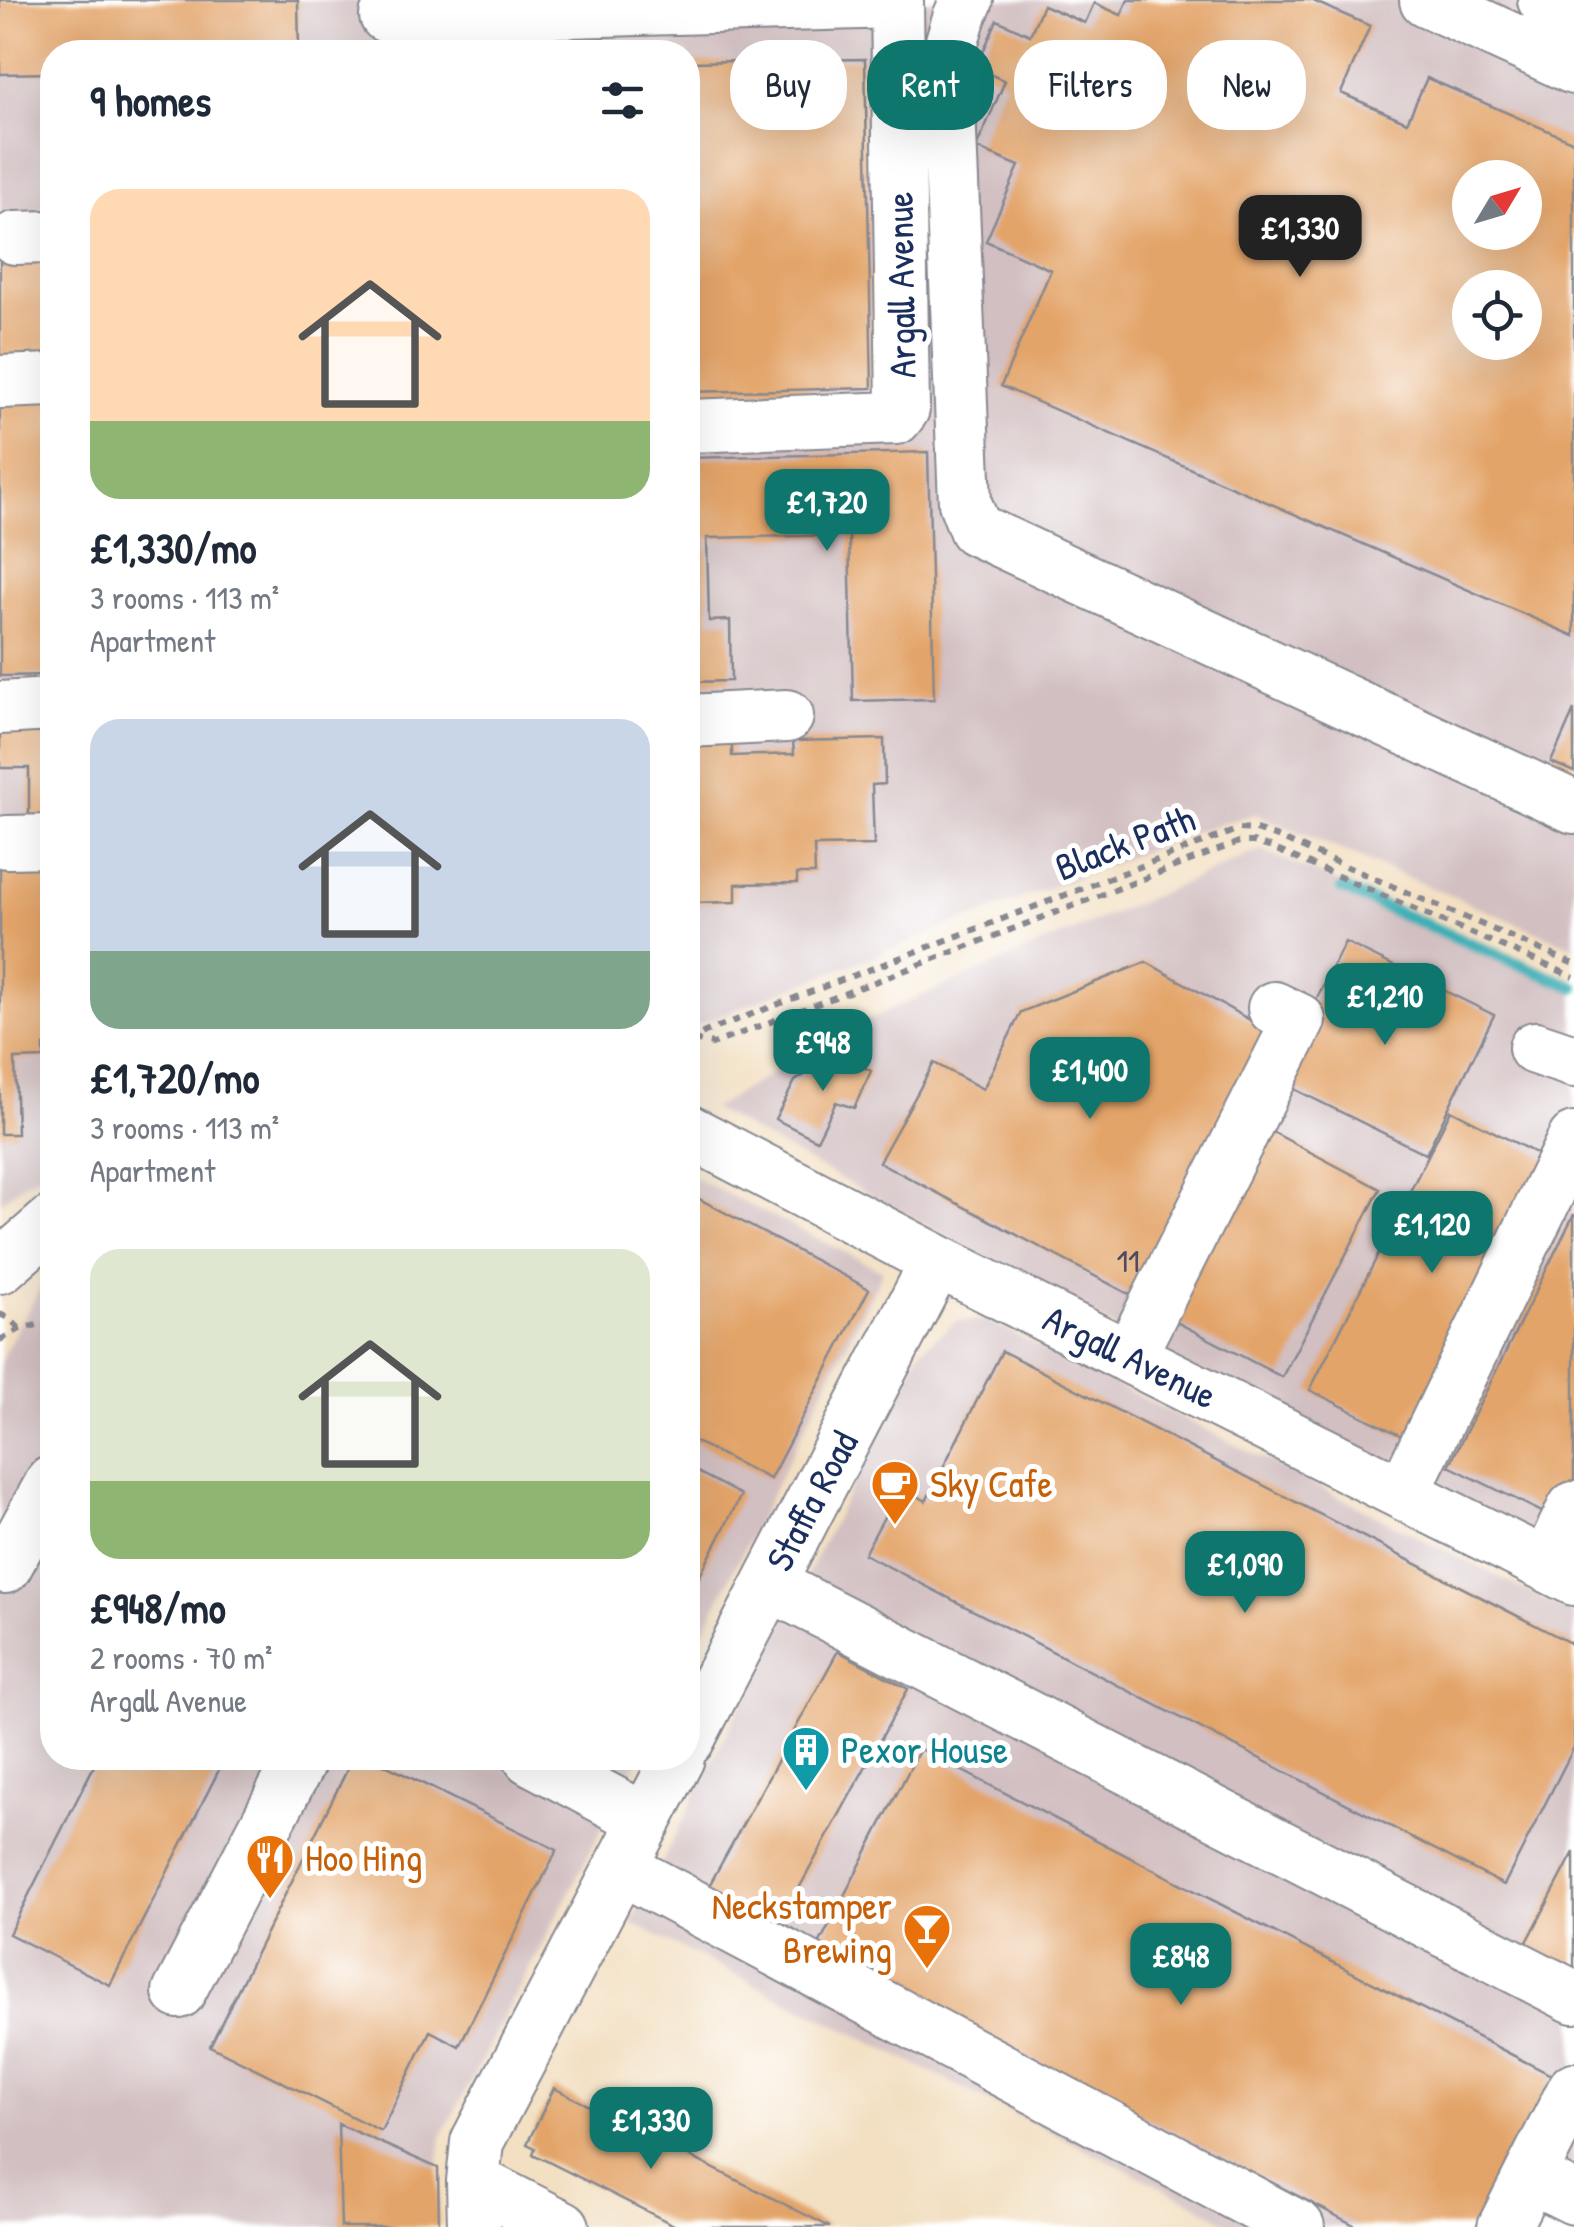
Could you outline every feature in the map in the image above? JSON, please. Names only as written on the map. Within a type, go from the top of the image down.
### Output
[{"type":"street","points":[[968,0],[958,18],[948,58],[965,503],[975,529],[1574,807]]},
{"type":"street","points":[[1426,0],[1574,68]]},
{"type":"street","points":[[1544,0],[1574,13]]},
{"type":"street","points":[[386,23],[604,5],[897,2]]},
{"type":"street","name":"Argall Avenue","points":[[700,426],[896,418],[904,409],[897,2]]},
{"type":"street","points":[[0,382],[40,380]]},
{"type":"street","points":[[700,694],[784,702],[700,719]]},
{"type":"street","points":[[0,708],[40,705]]},
{"type":"street","points":[[1129,1357],[1298,1020],[1274,1008]]},
{"type":"street","name":"Argall Avenue","points":[[700,1137],[937,1261],[1560,1571]]},
{"type":"street","points":[[1403,1494],[1574,1139]]},
{"type":"street","points":[[0,1267],[40,1232]]},
{"type":"street","name":"Staffa Road","points":[[700,1717],[937,1261]]},
{"type":"street","points":[[1560,1571],[1574,1508]]},
{"type":"street","points":[[4,1568],[40,1509]]},
{"type":"street","points":[[769,1584],[1574,1997]]},
{"type":"street","points":[[179,1992],[295,1770]]},
{"type":"street","points":[[552,1770],[646,1820]]},
{"type":"street","points":[[563,2227],[473,2204],[477,2142],[672,1770]]},
{"type":"street","points":[[621,1868],[1298,2227]]},
{"type":"street","points":[[1504,2227],[1552,2187],[1574,2090]]},
{"type":"path","name":"Black Path","points":[[700,1035],[1239,829],[1275,836],[1574,964]]},
{"type":"path","name":"Black Path","points":[[700,1042],[713,1044],[1239,842],[1272,848],[1574,977]]},
{"type":"path","points":[[0,1314],[20,1328]]},
{"type":"path","points":[[2,1337],[37,1325]]},
{"type":"shaded area","points":[[0,0],[1574,0],[1574,947],[1255,814],[1191,833],[700,1023],[700,40],[40,40],[40,1173],[0,1203]]},
{"type":"shaded area","points":[[1261,850],[1574,982],[1574,1579],[712,1109],[845,1029]]},
{"type":"shaded area","points":[[700,1181],[883,1271],[700,1637]]},
{"type":"shaded area","points":[[40,1288],[40,1770],[633,1770],[442,2136],[439,2227],[0,2227],[0,1363]]},
{"type":"shaded area","points":[[957,1321],[989,1321],[1574,1615],[1574,2227],[1236,2227],[631,1923],[921,1349]]},
{"type":"building","points":[[0,0],[298,0],[299,40],[40,40],[40,73],[0,74]]},
{"type":"building","points":[[1128,0],[1311,0],[1370,26],[1341,93],[1407,122],[1427,78],[1574,142],[1574,636],[1001,386],[1051,270],[986,241],[1019,166],[976,148],[984,130],[994,130],[994,106],[1005,81],[994,76],[994,40],[988,40],[997,20],[1030,35],[1043,5],[1085,23],[1094,3],[1121,15]]},
{"type":"building","points":[[847,59],[865,59],[872,388],[700,392],[700,62],[730,61],[730,130],[847,130]]},
{"type":"building","points":[[40,252],[40,368],[0,369],[0,254]]},
{"type":"building","points":[[40,399],[40,675],[0,676],[0,400]]},
{"type":"building","points":[[928,452],[934,699],[853,701],[849,535],[707,538],[709,621],[730,620],[731,681],[700,682],[700,458]]},
{"type":"building","points":[[40,710],[40,825],[29,825],[29,768],[0,768],[0,711]]},
{"type":"building","points":[[1574,710],[1574,772],[1551,762]]},
{"type":"building","points":[[732,738],[732,756],[794,754],[793,741],[884,739],[885,784],[872,785],[874,845],[814,846],[815,874],[797,874],[797,883],[736,884],[736,902],[700,903],[700,739]]},
{"type":"building","points":[[40,867],[40,1058],[15,1059],[17,1134],[0,1134],[0,868]]},
{"type":"building","points":[[1345,942],[1494,1015],[1426,1154],[1276,1080]]},
{"type":"building","points":[[1146,962],[1275,1034],[1142,1301],[879,1162],[934,1063],[983,1089],[1021,1012]]},
{"type":"building","points":[[837,1053],[871,1071],[854,1108],[836,1102],[817,1140],[775,1119],[795,1081]]},
{"type":"building","points":[[1451,1110],[1553,1162],[1412,1441],[1310,1390]]},
{"type":"building","points":[[1263,1127],[1380,1189],[1282,1377],[1165,1316]]},
{"type":"building","points":[[700,1199],[869,1289],[770,1479],[700,1444]]},
{"type":"building","points":[[1574,1214],[1574,1497],[1562,1522],[1449,1466]]},
{"type":"building","points":[[1002,1351],[1574,1645],[1574,1747],[1504,1885],[864,1554],[901,1486],[926,1501]]},
{"type":"building","points":[[700,1473],[741,1495],[700,1575]]},
{"type":"building","name":"Pexor House","points":[[838,1651],[908,1689],[774,1934],[704,1895]]},
{"type":"building","points":[[920,1749],[1553,2076],[1476,2227],[1358,2227],[817,1948]]},
{"type":"building","points":[[92,1770],[219,1770],[110,1985],[9,1934]]},
{"type":"building","points":[[347,1770],[395,1770],[557,1850],[459,2046],[430,2031],[381,2131],[210,2046]]},
{"type":"building","points":[[1574,1852],[1574,1971],[1525,1946]]},
{"type":"building","points":[[554,2088],[830,2227],[678,2227],[533,2154],[535,2148],[527,2144]]},
{"type":"building","points":[[338,2124],[438,2168],[439,2227],[341,2227]]},
{"type":"waterway","points":[[1342,889],[1574,987]]},
{"type":"place","name":"Sky Cafe","points":[[895,1526]]},
{"type":"place","name":"Pexor House","points":[[806,1792]]},
{"type":"place","name":"Hoo Hing","points":[[270,1900]]},
{"type":"place","name":"Neckstamper Brewing","points":[[927,1970]]}]
